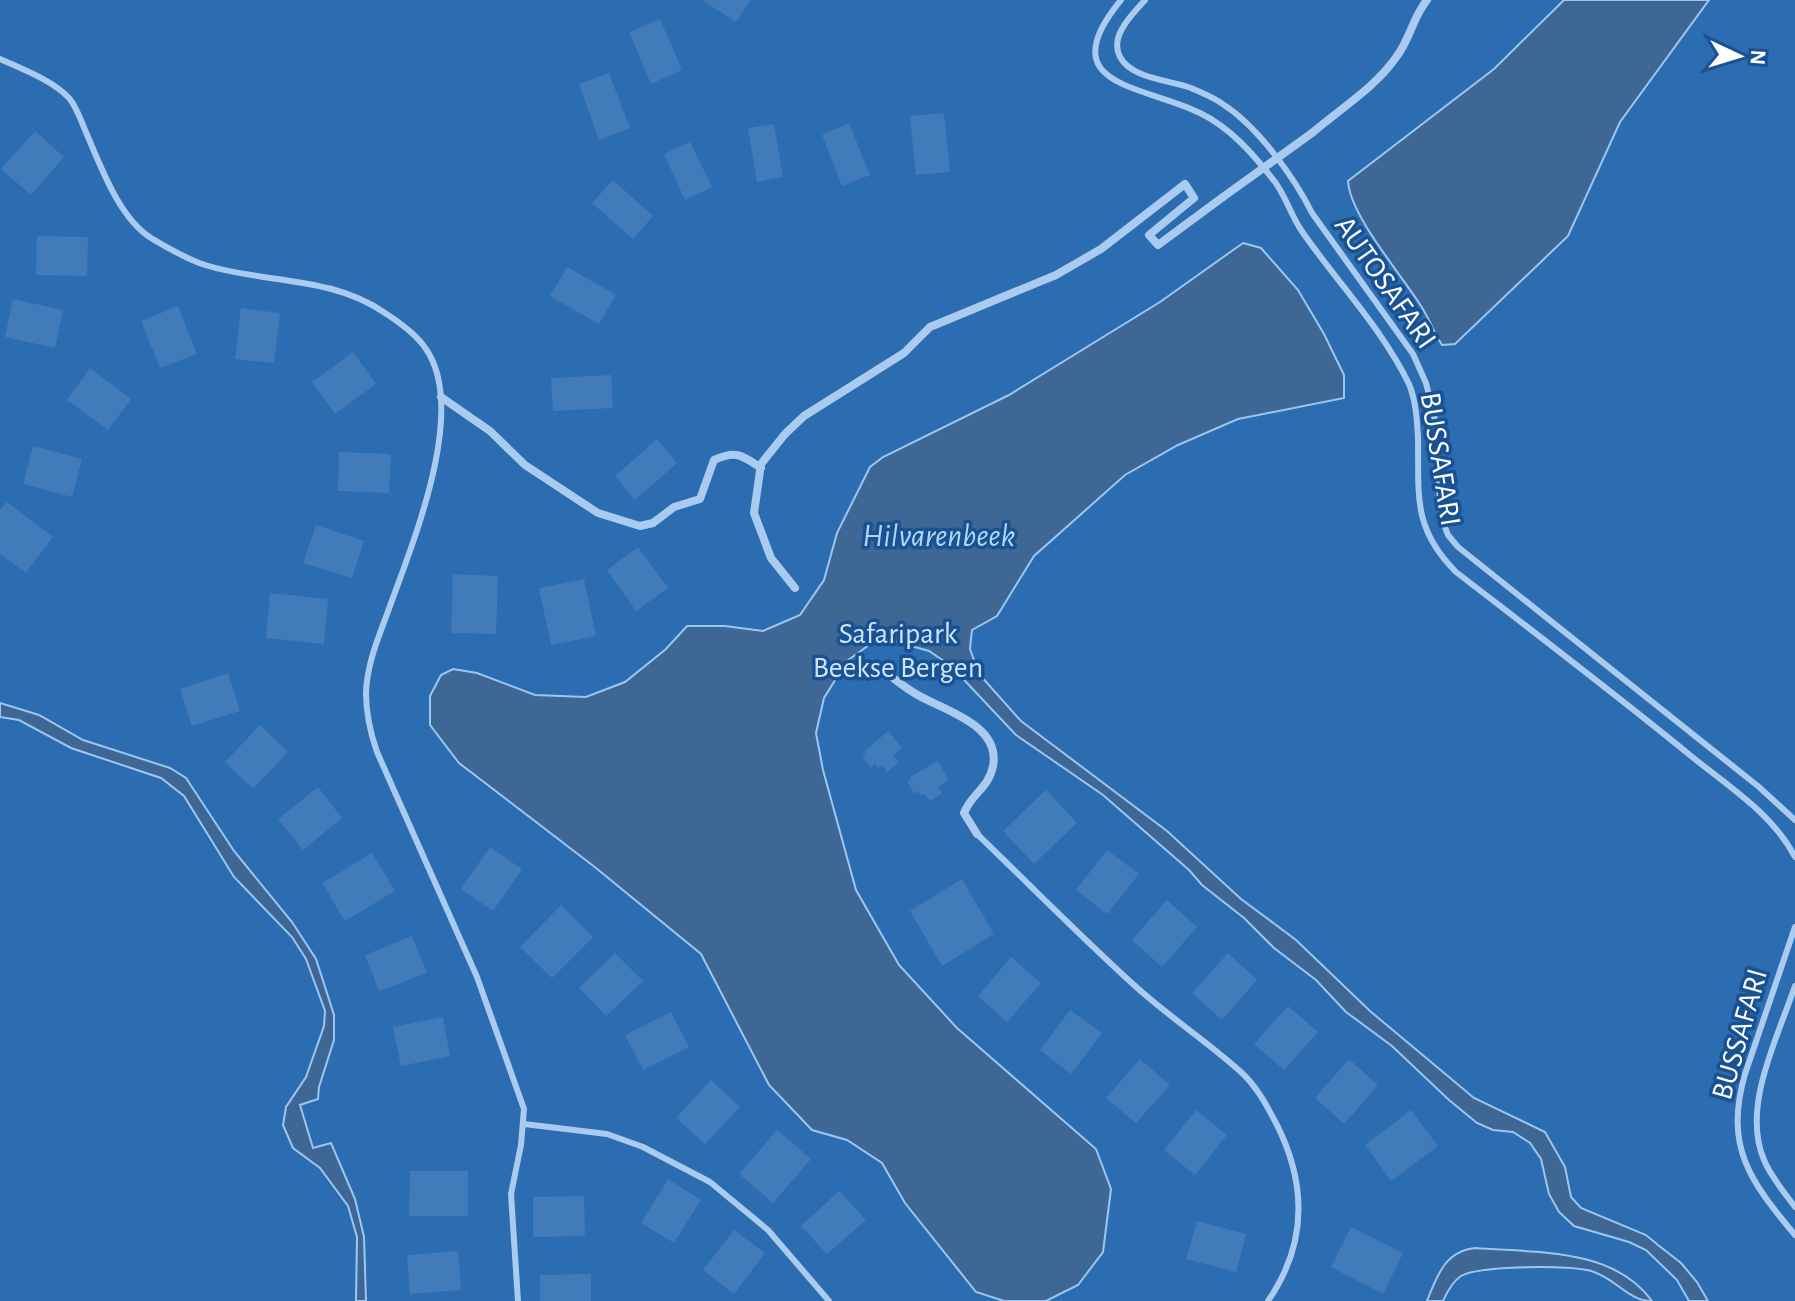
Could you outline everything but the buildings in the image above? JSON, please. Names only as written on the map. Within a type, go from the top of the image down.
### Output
[{"type":"street","points":[[795,588],[771,558],[754,513],[761,468],[785,434],[804,416],[904,353],[930,327],[1056,275],[1101,249],[1185,184],[1194,198],[1149,235],[1158,245],[1358,98],[1398,55],[1418,10],[1427,0]]},
{"type":"street","points":[[441,397],[490,431],[525,465],[598,513],[640,526],[653,523],[674,507],[700,499],[714,460],[729,453],[746,457],[761,468]]},
{"type":"street","points":[[885,672],[917,695],[955,711],[980,731],[990,744],[994,753],[987,785],[969,800],[964,813],[977,834]]},
{"type":"lane","name":"BUSSAFARI","points":[[1121,0],[1100,27],[1095,45],[1099,65],[1112,82],[1200,113],[1225,129],[1253,155],[1278,186],[1299,228],[1359,308],[1409,384],[1415,401],[1421,511],[1424,527],[1441,557],[1759,812],[1779,831],[1795,857]]},
{"type":"lane","name":"AUTOSAFARI","points":[[1145,0],[1118,36],[1116,49],[1122,61],[1133,70],[1191,88],[1224,104],[1246,122],[1300,189],[1312,213],[1413,354],[1432,400],[1441,517],[1448,535],[1458,547],[1759,787],[1795,820]]},
{"type":"lane","points":[[0,59],[42,79],[70,98],[109,184],[146,234],[174,252],[205,265],[321,284],[359,297],[386,313],[425,347],[434,364],[441,397],[441,426],[428,499],[370,660],[366,692],[368,725],[377,752],[477,977],[524,1109],[511,1194],[518,1301]]},
{"type":"lane","points":[[977,834],[1064,921],[1157,1006],[1244,1075],[1264,1100],[1287,1144],[1299,1187],[1299,1223],[1288,1260],[1268,1301]]},
{"type":"lane","name":"BUSSAFARI","points":[[1795,927],[1745,1074],[1737,1116],[1738,1141],[1745,1163],[1772,1208],[1795,1235]]},
{"type":"lane","points":[[1795,986],[1760,1089],[1756,1113],[1764,1160],[1795,1207]]},
{"type":"lane","points":[[524,1124],[607,1134],[643,1147],[710,1182],[768,1230],[829,1301]]},
{"type":"green space","name":"Safaripark Beekse Bergen","points":[[0,0],[1795,0],[1795,1301],[0,1301]]},
{"type":"water","points":[[1564,0],[1709,0],[1620,122],[1568,236],[1455,344],[1442,345],[1421,306],[1367,228],[1351,195],[1348,181],[1494,69]]},
{"type":"water","name":"Hilvarenbeek","points":[[1243,243],[1261,248],[1298,290],[1344,375],[1344,398],[1238,419],[1178,445],[1125,475],[1034,556],[997,616],[972,630],[970,649],[979,674],[1021,721],[1167,831],[1241,899],[1296,940],[1370,1011],[1474,1098],[1545,1132],[1565,1167],[1571,1197],[1581,1208],[1646,1235],[1681,1263],[1708,1301],[1689,1301],[1677,1280],[1646,1250],[1574,1226],[1559,1212],[1549,1194],[1541,1159],[1530,1143],[1513,1132],[1493,1130],[1477,1123],[1449,1100],[1392,1046],[1346,1012],[1316,980],[1274,948],[1103,795],[1016,735],[951,666],[929,651],[880,637],[847,661],[824,698],[816,733],[856,890],[899,965],[957,1028],[1096,1149],[1111,1189],[1103,1252],[1078,1285],[1046,1301],[1004,1301],[976,1292],[905,1203],[882,1163],[847,1140],[812,1130],[769,1085],[701,954],[596,868],[459,763],[430,725],[430,696],[441,675],[453,669],[477,673],[535,695],[586,697],[625,682],[666,649],[687,626],[725,626],[763,631],[800,615],[824,580],[837,533],[870,467],[883,457],[1009,395],[1160,302]]},
{"type":"water","points":[[0,703],[39,715],[83,740],[170,768],[186,778],[234,851],[292,922],[316,959],[334,1015],[334,1040],[318,1099],[300,1105],[313,1148],[331,1143],[355,1199],[364,1237],[366,1301],[356,1301],[357,1237],[348,1206],[320,1168],[293,1148],[283,1125],[286,1107],[306,1077],[324,1026],[325,1011],[306,959],[292,937],[234,877],[184,796],[161,778],[71,748],[19,720],[0,717]]},
{"type":"water","points":[[1475,1248],[1547,1253],[1595,1262],[1636,1283],[1652,1301],[1636,1298],[1594,1272],[1548,1267],[1471,1273],[1455,1281],[1443,1301],[1427,1301],[1449,1259]]}]
